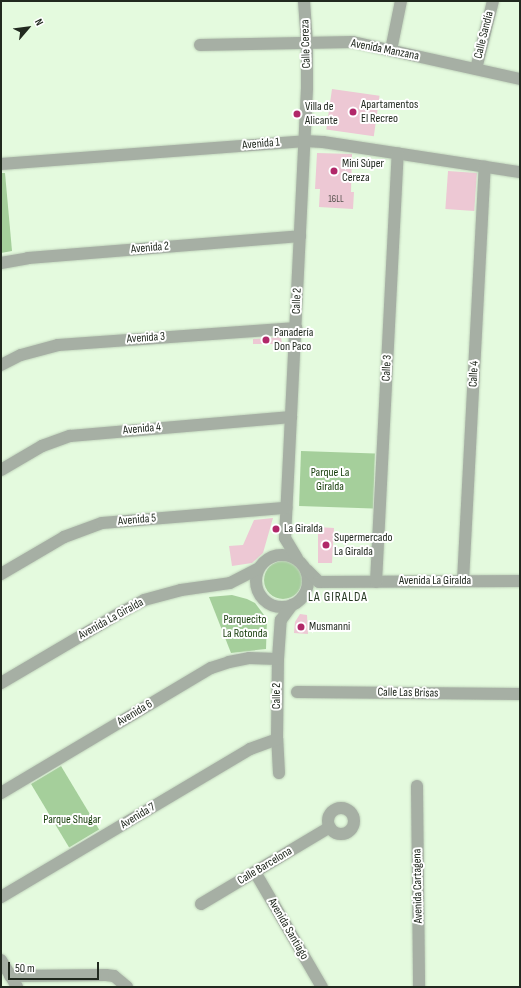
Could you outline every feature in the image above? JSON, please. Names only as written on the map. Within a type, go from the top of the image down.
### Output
[{"type":"street","name":"Calle Cereza","points":[[304,1],[307,43],[307,88]]},
{"type":"street","points":[[390,50],[401,1]]},
{"type":"street","name":"Calle Sandía","points":[[476,69],[493,1]]},
{"type":"street","name":"Avenida Manzana","points":[[200,45],[353,42],[520,79]]},
{"type":"street","name":"Calle 2","points":[[285,538],[307,88]]},
{"type":"street","name":"Avenida 1","points":[[1,164],[304,141],[323,142],[520,172]]},
{"type":"street","name":"Calle 3","points":[[376,582],[398,154]]},
{"type":"street","name":"Calle 4","points":[[463,581],[485,167]]},
{"type":"street","name":"Avenida 2","points":[[1,263],[28,258],[300,236]]},
{"type":"street","name":"Avenida 3","points":[[1,365],[21,355],[58,345],[296,328]]},
{"type":"street","name":"Avenida 4","points":[[1,470],[42,446],[70,436],[291,417]]},
{"type":"street","name":"Avenida 5","points":[[1,574],[64,537],[102,523],[286,508]]},
{"type":"street","points":[[285,538],[296,558],[319,582],[292,605],[281,620],[271,604],[258,592],[255,584],[258,569],[285,538]]},
{"type":"street","points":[[268,559],[282,555],[296,558]]},
{"type":"street","name":"Avenida La Giralda","points":[[230,583],[258,569]]},
{"type":"street","points":[[306,570],[309,584],[306,592]]},
{"type":"street","name":"Avenida La Giralda","points":[[319,582],[520,581]]},
{"type":"street","name":"Avenida La Giralda","points":[[1,683],[144,600],[181,590],[230,583],[246,585],[258,592]]},
{"type":"street","points":[[271,604],[278,607],[292,605]]},
{"type":"street","name":"Calle 2","points":[[279,773],[277,739],[278,659],[281,620]]},
{"type":"street","name":"Avenida 6","points":[[1,793],[212,668],[229,662],[249,658],[278,659]]},
{"type":"street","name":"Calle Las Brisas","points":[[297,692],[520,694]]},
{"type":"street","name":"Avenida 7","points":[[1,898],[250,749],[277,739]]},
{"type":"street","name":"Avenida Cartagena","points":[[417,786],[420,987]]},
{"type":"street","name":"Calle Barcelona","points":[[201,904],[330,827]]},
{"type":"street","name":"Avenida Santiago","points":[[255,872],[322,987]]},
{"type":"street","points":[[1,960],[17,987]]},
{"type":"street","points":[[10,976],[106,975],[114,976],[127,987]]},
{"type":"green space","points":[[1,173],[5,173],[12,251],[1,253]]},
{"type":"green space","name":"Parque La Giralda","points":[[301,451],[375,454],[373,509],[299,506]]},
{"type":"green space","points":[[279,561],[287,561],[297,566],[301,573],[301,587],[297,594],[287,599],[279,599],[269,594],[267,591],[264,584],[264,576],[269,566],[272,564]]},
{"type":"green space","name":"Parquecito La Rotonda","points":[[232,595],[255,603],[267,619],[266,649],[231,653],[209,597]]},
{"type":"green space","name":"Parque Shugar","points":[[61,766],[99,829],[69,847],[31,784]]},
{"type":"building","name":"Apartamentos El Recreo","points":[[332,89],[380,96],[374,136],[326,130]]},
{"type":"building","name":"Mini Súper Cereza","points":[[317,153],[352,154],[351,192],[354,192],[353,209],[319,207],[320,189],[315,189]]},
{"type":"building","points":[[448,171],[477,173],[474,211],[445,209]]},
{"type":"building","name":"Panadería Don Paco","points":[[281,337],[282,344],[253,344],[253,339]]},
{"type":"building","points":[[273,518],[263,553],[252,563],[232,566],[229,546],[243,545],[254,520]]},
{"type":"building","name":"Supermercado La Giralda","points":[[318,527],[334,528],[332,563],[318,563]]},
{"type":"building","name":"Musmanni","points":[[300,614],[307,615],[308,634],[294,633],[295,622]]},
{"type":"place","name":"Apartamentos El Recreo","points":[[353,112]]},
{"type":"place","name":"Villa de Alicante","points":[[297,114]]},
{"type":"place","name":"Mini Súper Cereza","points":[[334,171]]},
{"type":"place","name":"Panadería Don Paco","points":[[266,340]]},
{"type":"place","name":"La Giralda","points":[[276,529]]},
{"type":"place","name":"Supermercado La Giralda","points":[[326,545]]},
{"type":"place","name":"Musmanni","points":[[301,627]]},
{"type":"district","name":"LA GIRALDA","points":[[338,597]]}]
